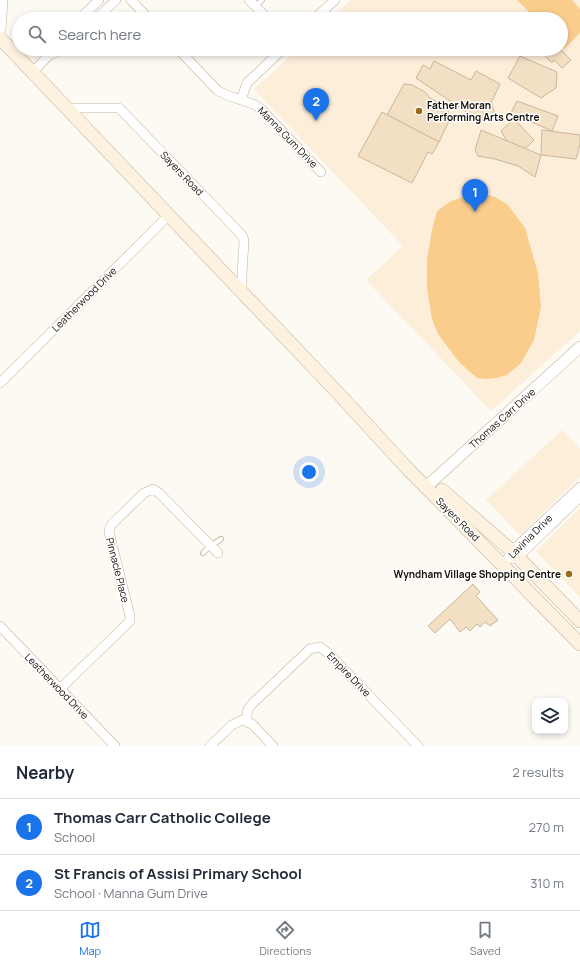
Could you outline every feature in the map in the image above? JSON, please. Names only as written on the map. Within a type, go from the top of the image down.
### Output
[{"type":"main road","name":"Sayers Road","points":[[0,38],[12,51]]},
{"type":"main road","name":"Sayers Road","points":[[16,56],[338,393],[400,449],[429,484],[580,644]]},
{"type":"main road","name":"Sayers Road","points":[[429,484],[451,500],[515,554],[580,621]]},
{"type":"street","points":[[0,32],[2,0]]},
{"type":"street","points":[[86,12],[99,0]]},
{"type":"street","points":[[103,12],[116,0]]},
{"type":"street","points":[[131,0],[142,12]]},
{"type":"street","points":[[321,12],[334,0]]},
{"type":"street","points":[[252,3],[261,12]]},
{"type":"street","points":[[32,73],[47,56]]},
{"type":"street","name":"Manna Gum Drive","points":[[185,56],[217,90],[228,96],[255,104],[260,108],[321,172]]},
{"type":"street","points":[[241,100],[247,83],[276,56]]},
{"type":"street","name":"Sayers Road","points":[[66,108],[119,108],[227,220],[243,237],[242,292]]},
{"type":"street","name":"Leatherwood Drive","points":[[1,379],[168,215]]},
{"type":"street","name":"Thomas Carr Drive","points":[[429,484],[579,347]]},
{"type":"street","name":"Lavinia Drive","points":[[504,565],[580,487]]},
{"type":"street","name":"Pinnacle Place","points":[[60,689],[121,630],[127,619],[127,608],[110,540],[109,528],[115,520],[145,492],[152,490],[159,493],[218,553]]},
{"type":"street","name":"Lavinia Drive","points":[[515,554],[580,498]]},
{"type":"street","name":"Leatherwood Drive","points":[[0,626],[115,746]]},
{"type":"street","name":"Empire Drive","points":[[246,720],[248,709],[252,704],[310,649],[320,648],[328,653],[418,746]]},
{"type":"street","points":[[210,746],[232,725],[246,720],[252,724],[273,746]]},
{"type":"lane","points":[[252,3],[262,0]]},
{"type":"lane","points":[[204,553],[211,545],[221,539]]},
{"type":"shaded area","points":[[351,0],[580,1],[580,331],[491,411],[366,280],[403,246],[254,89],[290,56],[568,56],[568,12],[338,12]]},
{"type":"shaded area","points":[[517,0],[572,0],[580,9],[580,33],[568,45],[568,12],[529,12]]},
{"type":"shaded area","points":[[478,193],[495,197],[508,205],[525,228],[538,273],[541,307],[534,340],[521,363],[507,375],[486,379],[477,378],[459,362],[438,334],[432,319],[427,288],[427,260],[432,229],[437,211],[451,201]]},
{"type":"shaded area","points":[[562,430],[580,449],[580,477],[520,535],[486,500]]},
{"type":"shaded area","name":"Wyndham Village Shopping Centre","points":[[580,508],[580,597],[536,551]]},
{"type":"building","points":[[520,56],[557,72],[556,88],[541,98],[508,78]]},
{"type":"building","points":[[545,56],[567,56],[571,60],[562,68],[554,60],[552,63]]},
{"type":"building","points":[[434,61],[471,80],[476,71],[500,84],[491,103],[494,111],[490,119],[477,119],[416,78],[423,65],[430,69]]},
{"type":"building","name":"Father Moran Performing Arts Centre","points":[[404,84],[412,85],[425,92],[430,98],[446,107],[451,117],[439,142],[387,115]]},
{"type":"building","points":[[517,101],[558,116],[552,131],[511,113]]},
{"type":"building","points":[[382,112],[439,142],[432,154],[428,152],[412,183],[358,156]]},
{"type":"building","points":[[514,119],[534,140],[525,149],[507,141],[501,131]]},
{"type":"building","points":[[481,130],[541,155],[535,177],[518,166],[495,159],[478,156],[475,150]]},
{"type":"building","points":[[542,130],[580,135],[580,144],[576,159],[541,155]]},
{"type":"building","points":[[473,584],[480,592],[476,596],[498,620],[490,626],[485,622],[480,627],[477,624],[470,631],[466,627],[460,632],[450,619],[435,633],[428,626]]},
{"type":"place","name":"Father Moran Performing Arts Centre","points":[[419,111]]},
{"type":"place","name":"St Francis of Assisi Primary School","points":[[316,121]]},
{"type":"place","name":"Thomas Carr Catholic College","points":[[475,212]]},
{"type":"place","name":"Wyndham Village Shopping Centre","points":[[569,574]]}]
